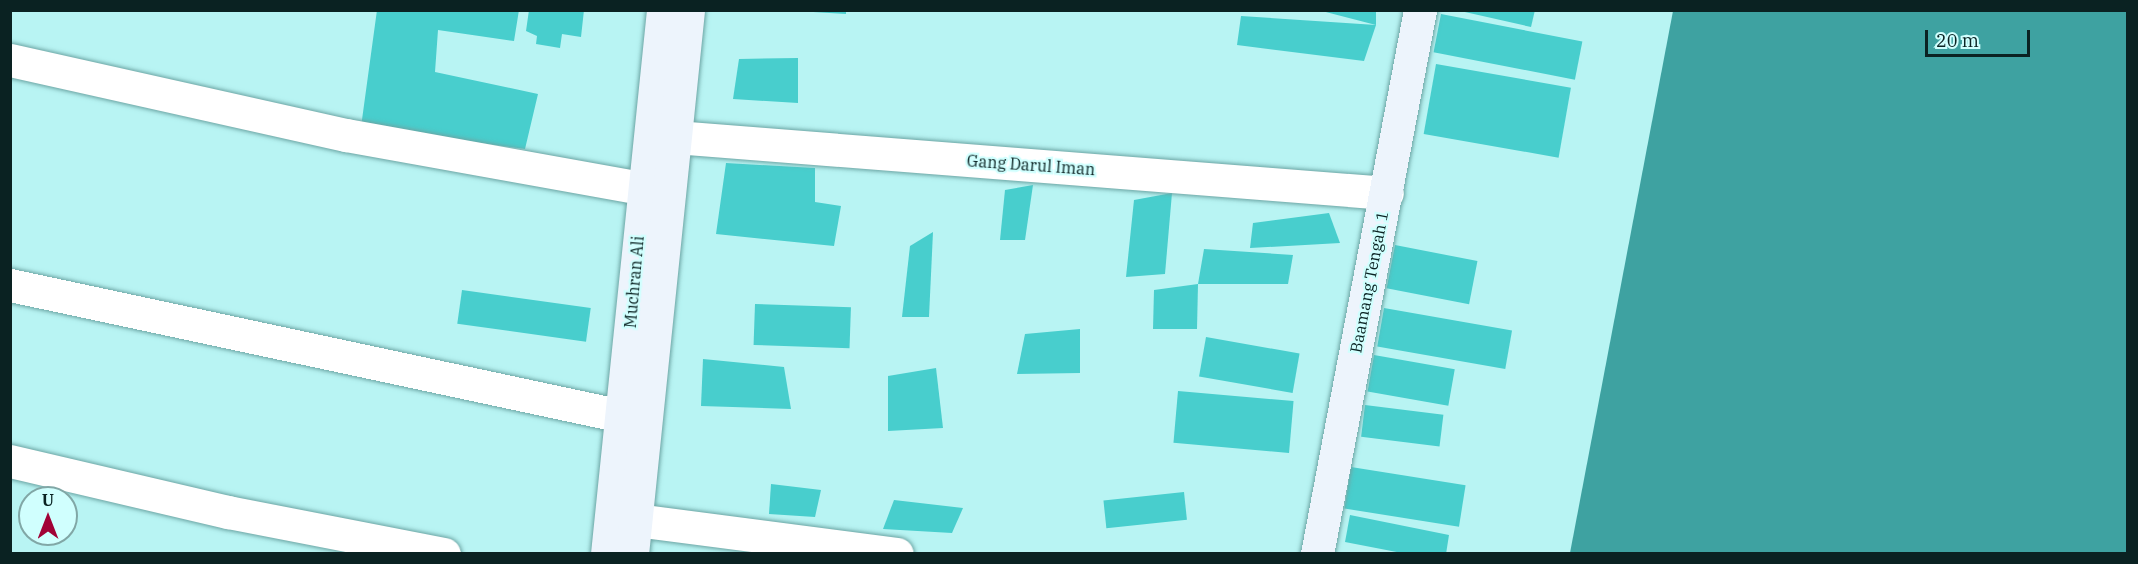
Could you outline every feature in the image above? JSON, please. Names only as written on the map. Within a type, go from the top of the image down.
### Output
[{"type":"street","name":"Muchran Ali","points":[[632,554],[656,190],[663,10]]},
{"type":"street","name":"Muchran Ali","points":[[607,554],[622,416],[656,190],[675,137],[688,10]]},
{"type":"street","name":"Baamang Tengah 1","points":[[1317,554],[1420,10]]},
{"type":"street","points":[[10,60],[346,135],[656,190]]},
{"type":"street","name":"Gang Darul Iman","points":[[675,137],[1387,193]]},
{"type":"street","points":[[10,285],[622,416]]},
{"type":"street","points":[[10,461],[228,512],[444,554]]},
{"type":"street","points":[[636,520],[897,554]]},
{"type":"water","points":[[1673,11],[2127,11],[2127,553],[1570,553]]},
{"type":"building","points":[[377,10],[519,10],[514,41],[438,30],[435,72],[538,94],[525,149],[361,127]]},
{"type":"building","points":[[529,10],[584,10],[581,37],[562,34],[560,48],[536,44],[537,36],[526,31]]},
{"type":"building","points":[[813,10],[846,10],[846,14],[813,12]]},
{"type":"building","points":[[1318,10],[1376,10],[1376,25]]},
{"type":"building","points":[[1456,10],[1535,10],[1531,27]]},
{"type":"building","points":[[1441,14],[1582,41],[1575,80],[1434,52]]},
{"type":"building","points":[[1241,16],[1376,25],[1364,61],[1237,45]]},
{"type":"building","points":[[798,58],[798,103],[733,99],[739,59]]},
{"type":"building","points":[[1436,64],[1571,88],[1559,158],[1424,134]]},
{"type":"building","points":[[726,163],[815,168],[815,202],[841,206],[834,246],[716,234]]},
{"type":"building","points":[[1033,185],[1025,240],[1000,240],[1005,190]]},
{"type":"building","points":[[1172,193],[1165,274],[1126,277],[1134,200]]},
{"type":"building","points":[[1329,213],[1340,243],[1250,248],[1253,223]]},
{"type":"building","points":[[933,232],[929,317],[902,317],[910,246]]},
{"type":"building","points":[[1395,245],[1477,261],[1469,304],[1387,288]]},
{"type":"building","points":[[1204,249],[1293,255],[1288,284],[1198,284]]},
{"type":"building","points":[[1198,284],[1197,329],[1153,329],[1154,290]]},
{"type":"building","points":[[462,290],[591,308],[586,342],[457,324]]},
{"type":"building","points":[[755,304],[851,307],[850,348],[754,345]]},
{"type":"building","points":[[1384,308],[1512,331],[1505,369],[1377,346]]},
{"type":"building","points":[[1080,329],[1080,373],[1017,374],[1025,334]]},
{"type":"building","points":[[1206,337],[1300,353],[1293,393],[1199,376]]},
{"type":"building","points":[[1374,355],[1455,369],[1448,406],[1368,391]]},
{"type":"building","points":[[703,359],[784,367],[791,409],[701,406]]},
{"type":"building","points":[[936,368],[943,428],[888,431],[888,376]]},
{"type":"building","points":[[1178,391],[1294,401],[1289,453],[1173,443]]},
{"type":"building","points":[[1365,405],[1443,415],[1440,446],[1361,437]]},
{"type":"building","points":[[1351,467],[1466,485],[1459,527],[1344,508]]},
{"type":"building","points":[[771,484],[821,490],[815,517],[769,514]]},
{"type":"building","points":[[1184,492],[1187,520],[1106,528],[1103,500]]},
{"type":"building","points":[[894,500],[963,508],[952,533],[883,529]]},
{"type":"building","points":[[1350,515],[1449,535],[1446,554],[1407,554],[1345,542]]}]
